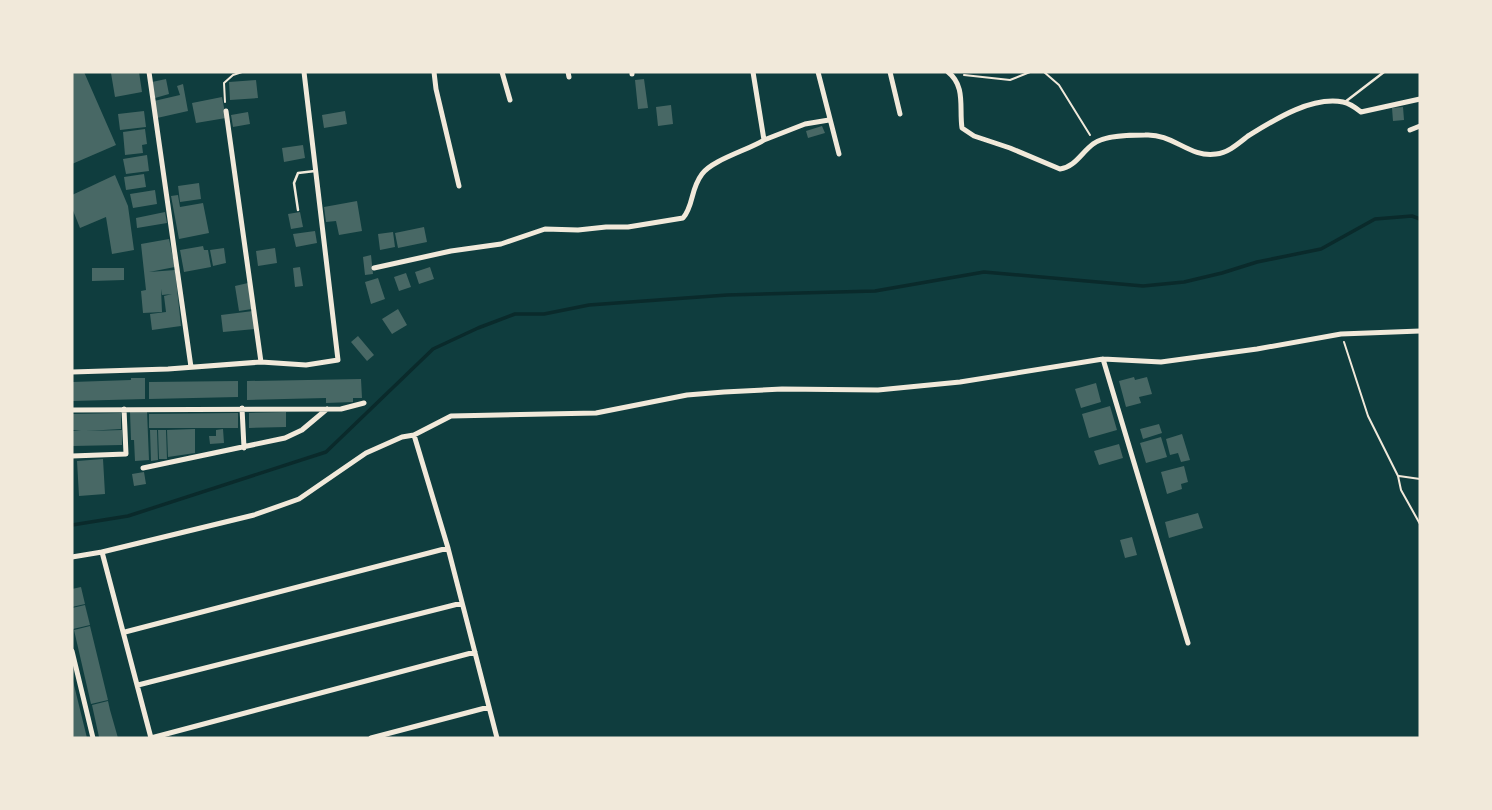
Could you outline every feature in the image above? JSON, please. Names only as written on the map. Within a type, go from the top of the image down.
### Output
[{"type":"street","points":[[149,72],[191,366]]},
{"type":"street","points":[[72,372],[261,362],[306,365],[341,359],[304,72]]},
{"type":"street","points":[[434,72],[459,187]]},
{"type":"street","points":[[502,72],[510,100]]},
{"type":"street","points":[[753,72],[764,140]]},
{"type":"street","points":[[818,72],[839,154]]},
{"type":"street","points":[[890,72],[900,114]]},
{"type":"street","points":[[948,72],[955,77],[961,93],[962,128],[974,136],[1060,169],[1072,164],[1095,142],[1147,134],[1168,137],[1201,155],[1216,155],[1296,110],[1328,101],[1345,102],[1362,112],[1420,100]]},
{"type":"street","points":[[226,111],[261,362]]},
{"type":"street","points":[[374,268],[451,251],[501,244],[545,229],[628,227],[683,218],[691,208],[691,194],[704,171],[764,140],[805,124],[829,120]]},
{"type":"street","points":[[1410,130],[1420,126]]},
{"type":"street","points":[[72,557],[254,515],[299,499],[366,453],[402,437],[414,435],[451,416],[597,412],[687,395],[724,392],[782,389],[878,390],[960,382],[1103,359],[1161,362],[1341,334],[1420,331]]},
{"type":"street","points":[[1103,359],[1188,642]]},
{"type":"street","points":[[72,410],[341,409],[364,403]]},
{"type":"street","points":[[242,408],[244,448]]},
{"type":"street","points":[[72,456],[126,454],[124,409]]},
{"type":"street","points":[[143,468],[285,438],[302,430],[327,409]]},
{"type":"street","points":[[414,435],[448,548],[497,738]]},
{"type":"street","points":[[125,632],[448,548]]},
{"type":"street","points":[[102,552],[151,738],[475,653]]},
{"type":"street","points":[[138,685],[462,603]]},
{"type":"street","points":[[72,651],[93,738]]},
{"type":"street","points":[[371,738],[489,707]]},
{"type":"lane","points":[[1345,102],[1384,72]]},
{"type":"lane","points":[[298,210],[295,178],[298,173],[315,171]]},
{"type":"path","points":[[226,111],[224,83],[233,75],[242,72]]},
{"type":"path","points":[[956,73],[1010,80],[1030,72]]},
{"type":"path","points":[[1044,72],[1059,85],[1095,142]]},
{"type":"path","points":[[1341,334],[1368,416],[1420,524]]},
{"type":"path","points":[[1398,476],[1420,479]]},
{"type":"building","points":[[72,72],[84,72],[116,145],[72,164]]},
{"type":"building","points":[[139,72],[142,92],[115,97],[111,73]]},
{"type":"building","points":[[166,79],[169,94],[155,98],[152,82]]},
{"type":"building","points":[[644,79],[648,108],[638,109],[635,80]]},
{"type":"building","points":[[256,80],[258,98],[230,100],[229,82]]},
{"type":"building","points":[[183,84],[188,111],[157,118],[154,101],[180,95],[177,86]]},
{"type":"building","points":[[222,97],[226,118],[196,123],[192,103]]},
{"type":"building","points":[[671,105],[673,124],[658,126],[656,107]]},
{"type":"building","points":[[1403,107],[1404,120],[1393,121],[1392,108]]},
{"type":"building","points":[[144,111],[146,127],[120,130],[118,114]]},
{"type":"building","points":[[345,111],[347,124],[324,128],[322,115]]},
{"type":"building","points":[[248,112],[250,124],[233,127],[231,115]]},
{"type":"building","points":[[822,126],[825,133],[808,138],[806,131]]},
{"type":"building","points":[[145,129],[147,144],[142,145],[143,153],[125,155],[123,132]]},
{"type":"building","points":[[303,145],[305,158],[284,162],[282,148]]},
{"type":"building","points":[[147,155],[149,171],[126,174],[123,159]]},
{"type":"building","points":[[144,174],[146,187],[126,190],[124,177]]},
{"type":"building","points":[[115,175],[128,206],[134,250],[112,254],[106,217],[80,228],[72,208],[72,195]]},
{"type":"building","points":[[199,183],[201,199],[180,202],[178,186]]},
{"type":"building","points":[[155,190],[157,204],[133,208],[130,194]]},
{"type":"building","points":[[178,195],[180,207],[203,203],[209,233],[179,239],[171,196]]},
{"type":"building","points":[[357,201],[362,231],[339,235],[336,221],[326,222],[324,207]]},
{"type":"building","points":[[165,212],[167,223],[137,228],[136,218]]},
{"type":"building","points":[[300,212],[303,227],[291,229],[288,214]]},
{"type":"building","points":[[424,227],[427,242],[398,248],[395,233]]},
{"type":"building","points":[[315,231],[317,243],[296,247],[293,234]]},
{"type":"building","points":[[393,232],[395,247],[380,250],[378,234]]},
{"type":"building","points":[[169,239],[175,267],[149,272],[175,270],[181,326],[152,330],[150,314],[166,312],[164,296],[172,294],[162,295],[161,289],[162,312],[143,313],[141,291],[146,290],[141,244]]},
{"type":"building","points":[[203,246],[204,250],[208,250],[211,267],[184,272],[180,250]]},
{"type":"building","points":[[224,248],[226,263],[213,266],[210,250]]},
{"type":"building","points":[[275,248],[277,263],[258,266],[256,251]]},
{"type":"building","points":[[371,255],[373,274],[365,275],[363,257]]},
{"type":"building","points":[[300,267],[303,286],[295,287],[293,268]]},
{"type":"building","points":[[430,267],[434,279],[419,284],[415,272]]},
{"type":"building","points":[[92,268],[124,268],[124,280],[92,281]]},
{"type":"building","points":[[406,273],[411,287],[399,291],[394,277]]},
{"type":"building","points":[[378,278],[385,299],[371,304],[365,282]]},
{"type":"building","points":[[248,283],[252,309],[239,311],[235,286]]},
{"type":"building","points":[[398,309],[407,325],[392,334],[382,319]]},
{"type":"building","points":[[253,311],[255,329],[223,332],[221,315]]},
{"type":"building","points":[[358,336],[374,355],[367,361],[351,342]]},
{"type":"building","points":[[1134,377],[1135,380],[1147,377],[1152,394],[1139,397],[1141,403],[1126,407],[1119,381]]},
{"type":"building","points":[[145,378],[145,399],[72,401],[72,382]]},
{"type":"building","points":[[361,379],[362,398],[353,398],[353,402],[326,403],[326,398],[247,400],[247,381]]},
{"type":"building","points":[[238,381],[238,397],[149,399],[149,382]]},
{"type":"building","points":[[1096,383],[1101,402],[1081,408],[1075,389]]},
{"type":"building","points":[[1110,406],[1117,430],[1089,438],[1082,414]]},
{"type":"building","points":[[147,411],[149,460],[135,461],[130,412]]},
{"type":"building","points":[[286,412],[286,427],[249,428],[249,413]]},
{"type":"building","points":[[121,413],[121,429],[86,431],[122,430],[122,445],[72,446],[72,431],[81,431],[72,430],[72,414]]},
{"type":"building","points":[[238,413],[238,428],[149,428],[149,414]]},
{"type":"building","points":[[1159,424],[1162,433],[1143,439],[1140,429]]},
{"type":"building","points":[[195,429],[195,453],[168,457],[167,430]]},
{"type":"building","points":[[223,429],[224,443],[210,444],[209,436],[216,436],[216,430]]},
{"type":"building","points":[[150,430],[157,430],[158,460],[151,461]]},
{"type":"building","points":[[158,430],[166,430],[167,459],[159,459]]},
{"type":"building","points":[[1182,434],[1190,460],[1181,462],[1178,453],[1170,455],[1166,439]]},
{"type":"building","points":[[1161,437],[1167,457],[1146,463],[1140,443]]},
{"type":"building","points":[[1119,444],[1123,458],[1099,465],[1094,451]]},
{"type":"building","points":[[103,459],[105,494],[79,496],[77,461]]},
{"type":"building","points":[[1184,466],[1188,482],[1181,484],[1182,489],[1167,494],[1161,472]]},
{"type":"building","points":[[144,472],[146,484],[134,486],[132,474]]},
{"type":"building","points":[[1198,513],[1203,528],[1169,538],[1165,522]]},
{"type":"building","points":[[1132,537],[1137,555],[1125,558],[1120,540]]},
{"type":"building","points":[[81,587],[85,604],[72,607],[72,589]]},
{"type":"building","points":[[85,605],[90,625],[73,629],[72,608]]},
{"type":"building","points":[[90,626],[108,700],[91,704],[74,630]]},
{"type":"building","points":[[73,681],[87,738],[72,738]]},
{"type":"building","points":[[108,701],[118,738],[99,737],[92,705]]},
{"type":"waterway","points":[[72,525],[128,516],[326,452],[433,349],[515,314],[544,314],[589,305],[727,295],[875,291],[984,272],[1143,286],[1184,282],[1257,262],[1321,249],[1375,219],[1412,216],[1420,219]]}]
